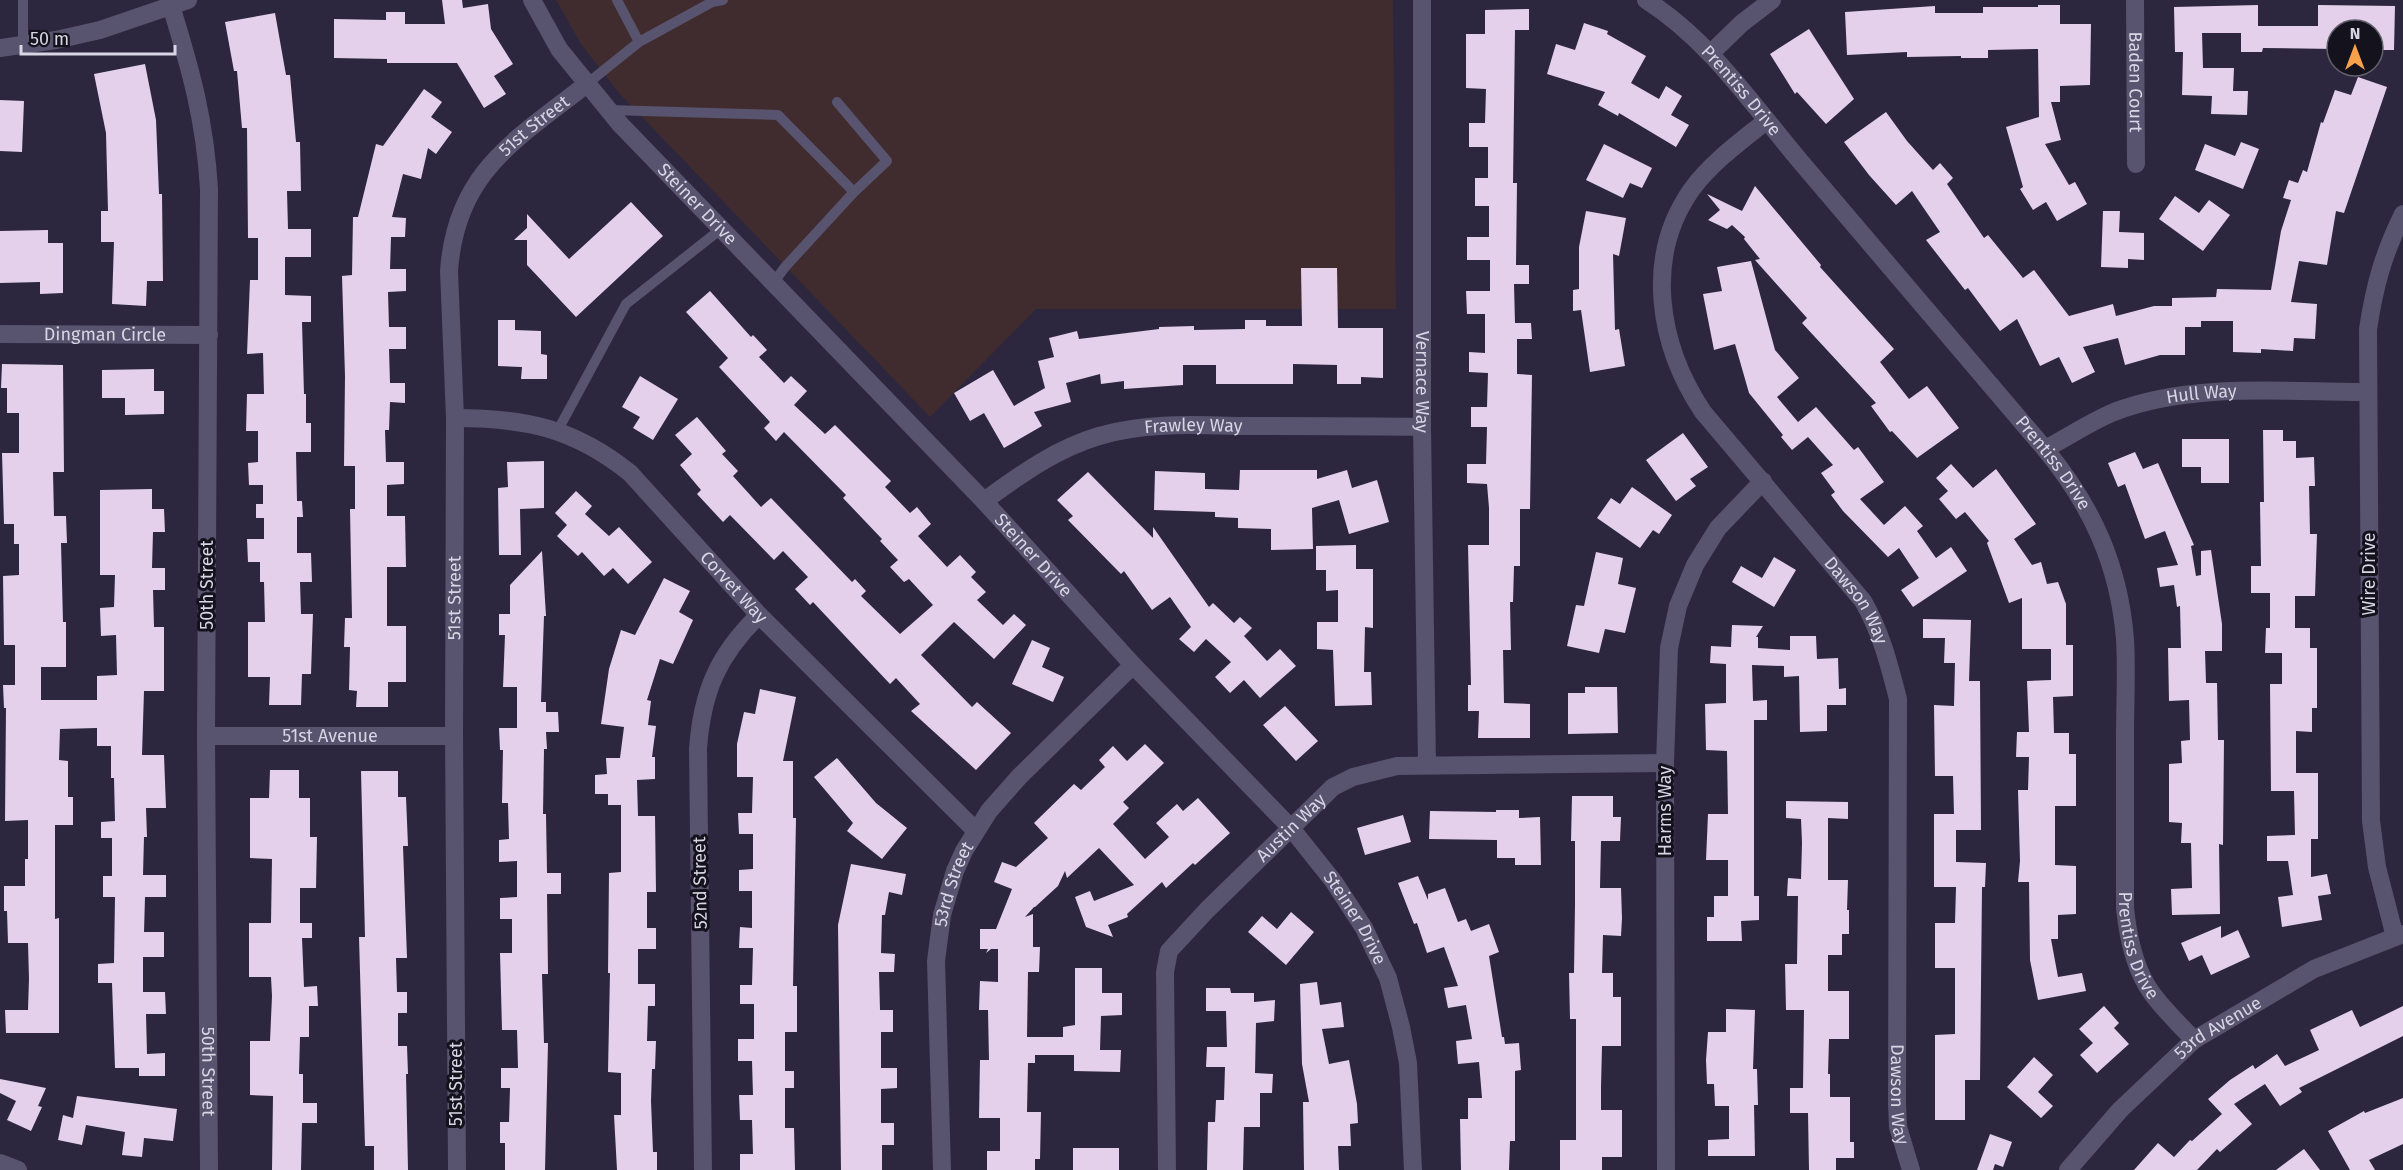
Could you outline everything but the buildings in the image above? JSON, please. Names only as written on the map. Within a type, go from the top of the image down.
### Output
[{"type":"street","points":[[0,48],[100,30],[188,0]]},
{"type":"street","name":"Steiner Drive","points":[[532,0],[559,49],[609,110],[984,501],[1133,665],[1291,828],[1350,904],[1388,978],[1401,1027],[1408,1063],[1413,1170]]},
{"type":"street","name":"Vernace Way","points":[[1422,0],[1422,427],[1428,765]]},
{"type":"street","name":"Prentiss Drive","points":[[1646,0],[1665,12],[1712,53],[1766,121],[2046,449],[2077,490],[2090,513],[2110,562],[2122,615],[2125,652],[2125,908],[2132,951],[2150,992],[2194,1040]]},
{"type":"street","points":[[1712,53],[1742,23],[1772,0]]},
{"type":"street","name":"Baden Court","points":[[2135,0],[2136,164]]},
{"type":"street","name":"50th Street","points":[[171,6],[194,84],[202,119],[208,165],[206,736],[209,1170]]},
{"type":"street","name":"51st Street","points":[[457,1170],[454,418],[449,271],[455,228],[463,206],[486,168],[502,151],[588,83]]},
{"type":"street","name":"Dawson Way","points":[[1766,121],[1725,154],[1692,190],[1670,234],[1661,282],[1666,330],[1689,392],[1703,412],[1863,601],[1882,641],[1898,699],[1896,1104],[1898,1127],[1911,1170]]},
{"type":"street","name":"Wire Drive","points":[[2399,935],[2377,867],[2371,821],[2368,329],[2375,283],[2403,214]]},
{"type":"street","name":"Dingman Circle","points":[[0,334],[209,335]]},
{"type":"street","name":"Hull Way","points":[[2046,449],[2094,420],[2116,411],[2179,395],[2232,392],[2368,392]]},
{"type":"street","name":"Corvet Way","points":[[454,418],[509,420],[558,430],[594,447],[630,473],[759,615],[976,831]]},
{"type":"street","name":"Frawley Way","points":[[984,501],[1056,453],[1098,436],[1132,429],[1167,425],[1422,427]]},
{"type":"street","name":"Harms Way","points":[[1666,1170],[1665,763],[1668,659],[1678,606],[1695,565],[1718,528],[1763,482]]},
{"type":"street","name":"52nd Street","points":[[703,1170],[699,726],[710,685],[719,666],[730,647],[759,615]]},
{"type":"street","name":"53rd Street","points":[[942,1170],[937,950],[947,893],[964,851],[989,811],[1019,777],[1133,665]]},
{"type":"street","name":"51st Avenue","points":[[206,736],[454,736]]},
{"type":"street","name":"Austin Way","points":[[1167,1170],[1165,972],[1169,951],[1207,910],[1333,787],[1353,777],[1397,766],[1665,763]]},
{"type":"street","name":"53rd Avenue","points":[[2068,1170],[2120,1110],[2194,1040],[2314,969],[2399,935]]},
{"type":"street","points":[[0,1163],[18,1170]]},
{"type":"lane","points":[[23,0],[23,45]]},
{"type":"lane","points":[[617,0],[639,42]]},
{"type":"lane","points":[[588,83],[639,42],[716,1]]},
{"type":"lane","points":[[774,282],[854,192],[887,161],[837,102]]},
{"type":"lane","points":[[609,110],[778,115],[854,192]]},
{"type":"lane","points":[[558,430],[626,304],[721,229]]},
{"type":"shaded area","points":[[556,0],[1393,0],[1396,309],[1036,309],[930,417],[619,93],[581,44]]}]
